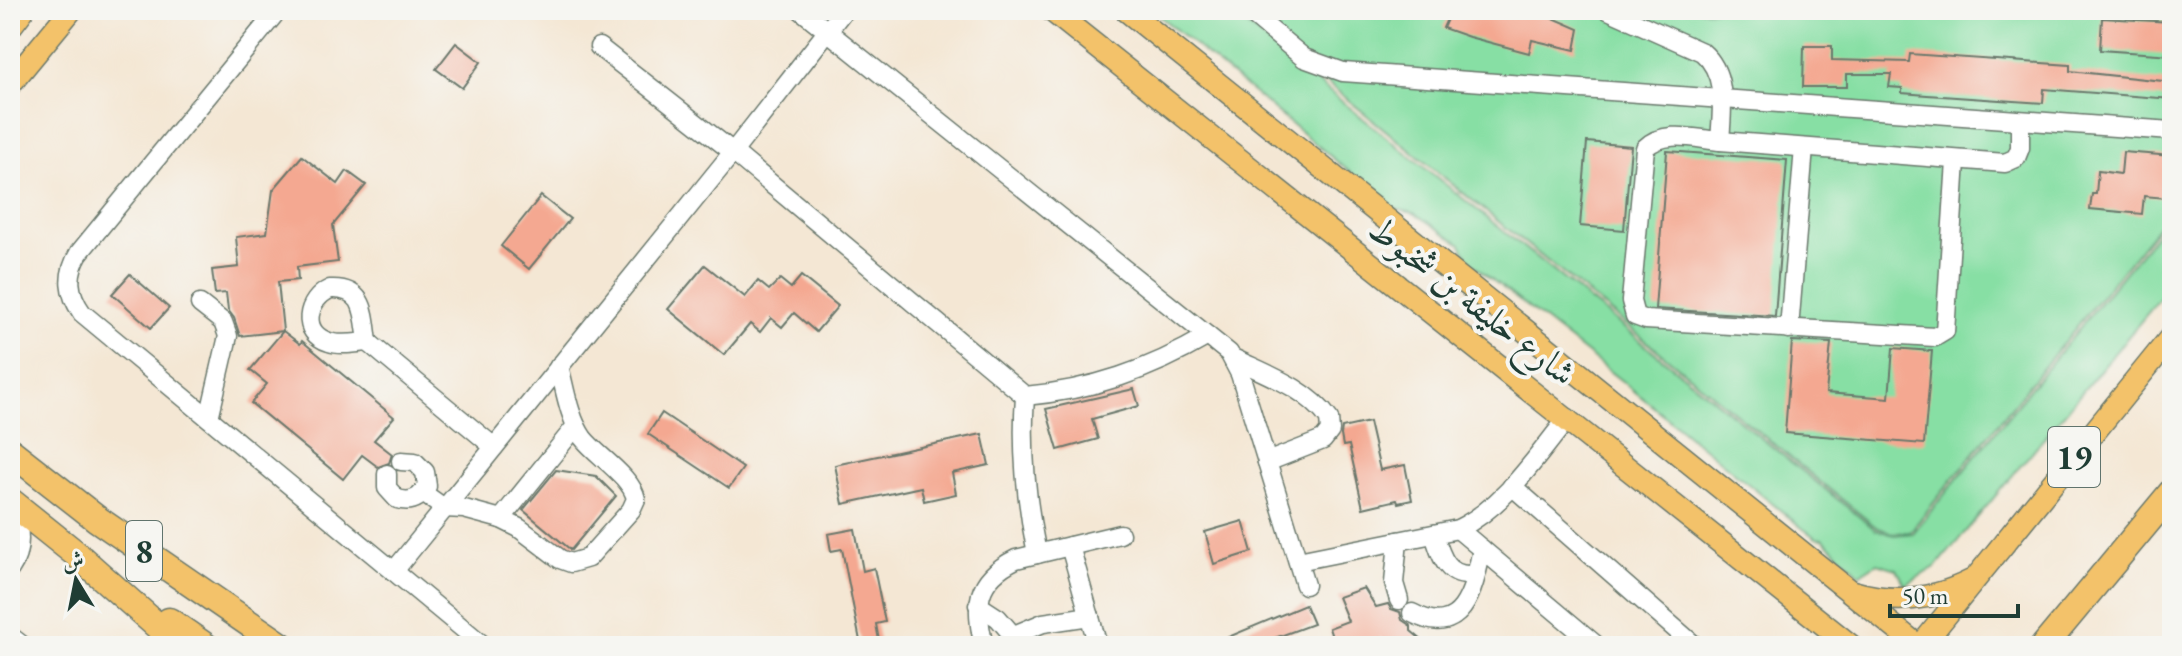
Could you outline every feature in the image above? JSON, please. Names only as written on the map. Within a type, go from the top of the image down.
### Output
[{"type":"highway","name":"8","points":[[10,451],[97,519],[282,646]]},
{"type":"highway","points":[[2044,646],[2172,492]]},
{"type":"highway","name":"8","points":[[11,502],[75,553],[180,646]]},
{"type":"highway","points":[[75,553],[205,646]]},
{"type":"main road","points":[[10,27],[23,10]]},
{"type":"main road","points":[[10,84],[71,10]]},
{"type":"main road","name":"شارع خليفة بن شخبوط","points":[[1051,10],[1851,646]]},
{"type":"main road","name":"شارع خليفة بن شخبوط","points":[[1126,10],[1919,646]]},
{"type":"main road","name":"19","points":[[1919,646],[2172,336]]},
{"type":"main road","points":[[1848,590],[1880,598],[1914,599],[1946,592],[1976,579]]},
{"type":"main road","points":[[1820,622],[1833,646]]},
{"type":"street","points":[[278,10],[79,253],[69,277],[75,302],[82,313],[484,646]]},
{"type":"street","points":[[801,10],[1233,358],[1290,386],[1315,404],[1329,419],[1330,431],[1323,440],[1267,462]]},
{"type":"street","points":[[394,571],[844,10]]},
{"type":"street","points":[[1247,10],[1304,58],[1343,72],[2172,131]]},
{"type":"street","points":[[1608,10],[1702,52],[1713,61],[1722,99],[1720,141]]},
{"type":"street","points":[[599,47],[733,152],[1025,396],[1068,391],[1121,378],[1208,336]]},
{"type":"street","points":[[1956,161],[1945,331],[1935,337],[1646,320],[1635,316],[1631,301],[1645,148],[1653,140],[1668,136],[2005,163],[2016,158],[2020,148],[2020,122]]},
{"type":"street","points":[[1789,329],[1804,148]]},
{"type":"street","points":[[200,304],[223,322],[228,336],[209,418]]},
{"type":"street","points":[[368,342],[494,447]]},
{"type":"street","points":[[1233,358],[1305,585]]},
{"type":"street","points":[[423,493],[444,508],[464,509],[501,519],[519,528],[565,562],[577,563],[588,558],[631,510],[636,499],[635,492],[589,445],[576,426],[559,366]]},
{"type":"street","points":[[1025,396],[1024,484],[1037,554]]},
{"type":"street","points":[[1298,561],[1458,529],[1488,511],[1568,418]]},
{"type":"street","points":[[501,519],[576,426]]},
{"type":"street","points":[[387,474],[387,488],[397,499],[412,501],[423,493],[427,486],[425,472],[415,462],[401,461]]},
{"type":"street","points":[[1512,486],[1695,646]]},
{"type":"street","points":[[10,569],[18,558],[19,544],[11,502]]},
{"type":"street","points":[[1458,529],[1597,646]]},
{"type":"street","points":[[984,646],[978,605],[990,577],[1002,566],[1037,554],[1120,534]]},
{"type":"street","points":[[1434,534],[1447,566],[1460,575],[1476,574]]},
{"type":"street","points":[[1398,541],[1394,583],[1406,606],[1429,620],[1455,614],[1468,602],[1482,549]]},
{"type":"street","points":[[1070,546],[1098,646]]},
{"type":"street","points":[[978,605],[998,618],[1018,641],[1043,623],[1090,616]]},
{"type":"street","points":[[10,636],[23,646]]},
{"type":"green space","points":[[1152,10],[1228,10],[1876,530],[1894,535],[1913,533],[2172,214],[2172,284],[1937,566],[1905,585],[1897,569],[1877,563],[1860,574],[1823,539],[1816,538],[1801,527],[1471,263],[1461,244],[1414,213],[1395,209]]},
{"type":"green space","points":[[1237,10],[2172,10],[2172,209],[1910,532],[1892,533],[1876,527]]},
{"type":"building","points":[[1451,10],[1535,10],[1579,29],[1575,50],[1532,40],[1529,53],[1469,37],[1443,28]]},
{"type":"building","points":[[2102,18],[2172,22],[2172,55],[2100,50]]},
{"type":"building","points":[[456,43],[481,62],[462,88],[436,69]]},
{"type":"building","points":[[1804,46],[1832,46],[1832,60],[1909,62],[1910,54],[2070,65],[2070,71],[2172,82],[2172,99],[2044,89],[2043,103],[1902,93],[1902,88],[1889,87],[1891,74],[1847,74],[1847,87],[1803,87]]},
{"type":"building","points":[[1587,142],[1631,146],[1624,230],[1580,226]]},
{"type":"building","points":[[1667,151],[1787,160],[1775,316],[1655,309]]},
{"type":"building","points":[[2123,152],[2172,156],[2166,198],[2144,196],[2142,214],[2090,209],[2092,194],[2096,194],[2098,171],[2121,174]]},
{"type":"building","points":[[302,156],[338,184],[347,171],[366,185],[333,225],[338,262],[297,267],[298,280],[278,282],[283,331],[240,336],[228,310],[226,293],[215,294],[212,270],[239,267],[236,237],[267,233],[273,190]]},
{"type":"building","points":[[541,196],[570,219],[529,269],[501,246]]},
{"type":"building","points":[[705,265],[745,297],[758,281],[769,290],[780,279],[791,288],[801,276],[838,306],[816,332],[794,313],[782,327],[771,318],[760,332],[750,324],[724,355],[668,309]]},
{"type":"building","points":[[130,274],[169,308],[151,328],[112,294]]},
{"type":"building","points":[[283,331],[300,344],[302,341],[394,417],[374,440],[392,454],[389,463],[378,467],[362,455],[343,479],[251,403],[267,384],[250,370]]},
{"type":"building","points":[[1792,341],[1831,343],[1826,393],[1889,398],[1893,348],[1932,351],[1924,444],[1785,433]]},
{"type":"building","points":[[1134,389],[1139,406],[1092,419],[1098,439],[1058,450],[1046,409]]},
{"type":"building","points":[[662,413],[743,468],[729,488],[648,434]]},
{"type":"building","points":[[1369,422],[1380,470],[1405,465],[1412,500],[1398,503],[1397,500],[1363,508],[1349,445],[1343,446],[1341,435],[1342,428]]},
{"type":"building","points":[[982,434],[989,465],[952,473],[956,494],[924,501],[921,487],[843,504],[835,465]]},
{"type":"building","points":[[556,470],[596,476],[616,496],[571,550],[523,510]]},
{"type":"building","points":[[1243,521],[1252,552],[1214,564],[1205,532]]},
{"type":"building","points":[[855,529],[863,571],[874,568],[885,622],[876,624],[880,646],[861,646],[842,549],[831,551],[828,534]]},
{"type":"building","points":[[1364,588],[1376,607],[1388,604],[1391,609],[1400,612],[1402,620],[1411,626],[1411,631],[1429,646],[1380,646],[1381,637],[1360,646],[1335,646],[1329,628],[1348,621],[1338,597]]},
{"type":"building","points":[[1305,605],[1313,624],[1253,646],[1207,646]]}]
